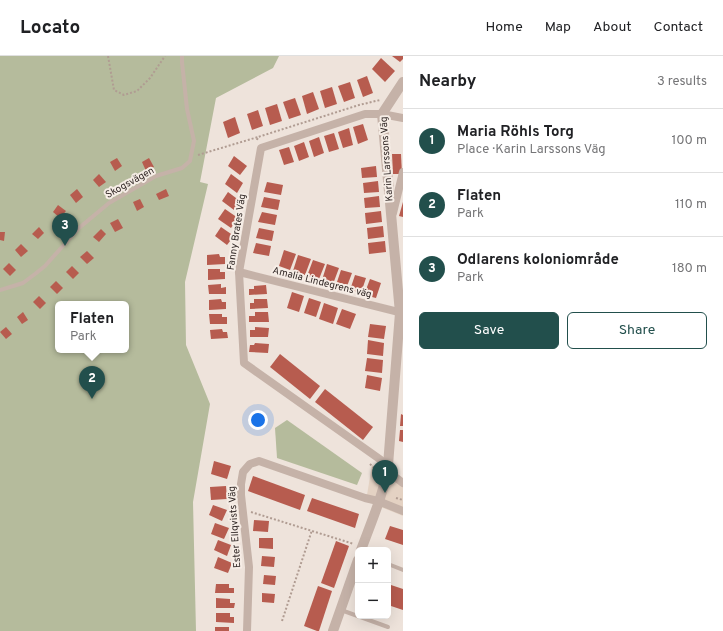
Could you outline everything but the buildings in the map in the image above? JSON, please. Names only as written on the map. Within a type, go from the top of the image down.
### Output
[{"type":"street","name":"Karin Larssons Väg","points":[[359,547],[378,501],[385,470],[402,313],[382,114],[403,82]]},
{"type":"street","name":"Fanny Brates Väg","points":[[385,470],[244,363],[239,272],[261,148],[365,114],[382,114],[403,118]]},
{"type":"street","name":"Karin Larssons Väg","points":[[392,218],[403,172]]},
{"type":"street","name":"Amalia Lindegrens väg","points":[[239,272],[402,313]]},
{"type":"street","name":"Ester Ellqvists Väg","points":[[247,631],[249,568],[241,496],[243,472],[250,464],[259,461],[365,498],[378,501]]},
{"type":"street","points":[[385,470],[403,483]]},
{"type":"street","points":[[378,501],[403,511]]},
{"type":"street","points":[[333,631],[355,568]]},
{"type":"lane","points":[[182,56],[188,109],[194,141],[190,158]]},
{"type":"lane","name":"Skogsvägen","points":[[0,290],[22,283],[35,274],[45,266],[79,228],[109,203],[156,176],[182,168],[190,161],[190,158]]},
{"type":"lane","points":[[391,565],[403,570]]},
{"type":"lane","points":[[340,610],[388,627]]},
{"type":"path","points":[[108,56],[114,90],[124,95],[137,91],[150,78],[165,56]]},
{"type":"path","points":[[190,158],[365,103],[379,100],[390,101]]},
{"type":"path","points":[[256,144],[258,136]]},
{"type":"path","points":[[368,462],[385,470]]},
{"type":"path","points":[[242,509],[312,530],[356,547]]},
{"type":"path","points":[[282,621],[312,530]]},
{"type":"green space","points":[[0,56],[279,56],[273,68],[216,98],[200,182],[208,184],[185,282],[186,345],[210,404],[193,502],[196,631],[0,631]]},
{"type":"green space","points":[[287,420],[362,473],[357,485],[277,458],[275,428]]},
{"type":"shaded area","points":[[372,465],[403,485],[403,516],[366,501]]},
{"type":"place","name":"Odlarens koloniområde","points":[[65,246]]},
{"type":"place","name":"Flaten","points":[[92,399]]},
{"type":"place","name":"Maria Röhls Torg","points":[[385,493]]}]
